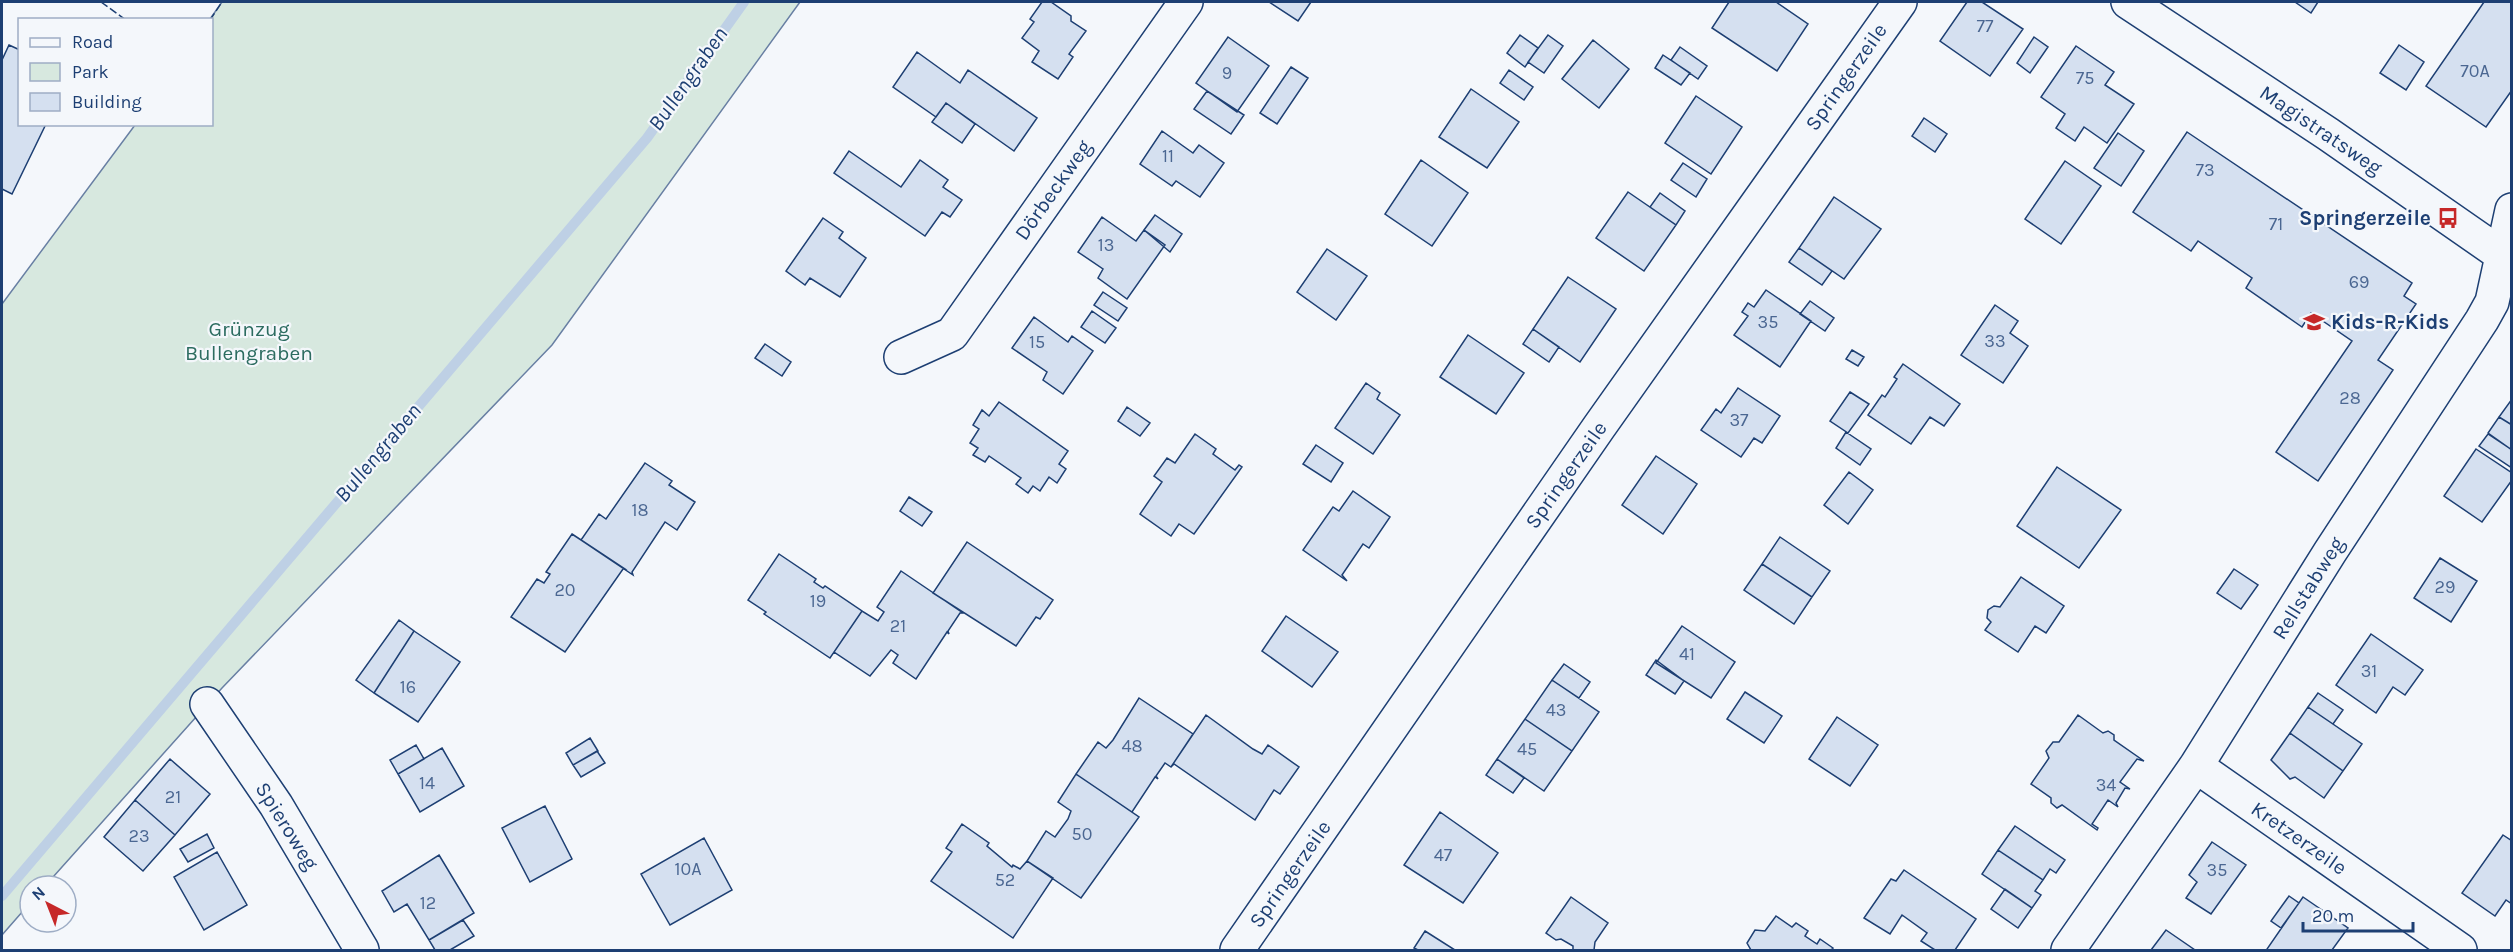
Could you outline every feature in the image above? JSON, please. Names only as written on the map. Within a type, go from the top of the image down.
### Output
[{"type":"street","name":"Dörbeckweg","points":[[901,357],[952,334],[1186,2]]},
{"type":"street","name":"Springerzeile","points":[[1237,951],[1572,467],[1900,2]]},
{"type":"street","name":"Magistratsweg","points":[[2128,2],[2328,134],[2506,258]]},
{"type":"street","name":"Rellstabweg","points":[[2068,951],[2196,766],[2330,552],[2482,320],[2492,302],[2506,258],[2511,210]]},
{"type":"street","name":"Spieroweg","points":[[207,704],[276,805],[362,951]]},
{"type":"street","name":"Kretzerzeile","points":[[2196,766],[2460,951]]},
{"type":"green space","name":"Grünzug Bullengraben","points":[[222,2],[800,2],[552,345],[222,688],[56,874],[18,874],[18,917],[2,935],[2,304],[134,126],[213,126],[213,18],[211,18]]},
{"type":"building","points":[[1042,2],[1051,2],[1071,16],[1071,21],[1086,31],[1069,54],[1073,57],[1058,79],[1032,62],[1039,51],[1022,38],[1034,22],[1030,19]]},
{"type":"building","points":[[1269,2],[1311,2],[1298,21]]},
{"type":"building","points":[[1729,2],[1776,2],[1808,24],[1777,71],[1712,28]]},
{"type":"building","points":[[1967,2],[1982,2],[2023,29],[1990,76],[1940,41]]},
{"type":"building","points":[[2295,2],[2318,2],[2311,13]]},
{"type":"building","points":[[2484,2],[2512,2],[2512,90],[2486,127],[2426,86]]},
{"type":"building","points":[[1520,35],[1538,48],[1525,67],[1507,53]]},
{"type":"building","points":[[1548,35],[1563,46],[1544,73],[1528,62]]},
{"type":"building","points":[[1228,37],[1269,66],[1237,112],[1196,83]]},
{"type":"building","points":[[2034,37],[2048,47],[2030,73],[2017,63]]},
{"type":"building","points":[[1593,40],[1629,69],[1599,108],[1562,79]]},
{"type":"building","points":[[9,45],[18,49],[18,126],[45,126],[12,194],[2,189],[2,60]]},
{"type":"building","points":[[2399,45],[2424,62],[2406,90],[2380,73]]},
{"type":"building","points":[[2076,46],[2114,72],[2105,85],[2134,104],[2107,143],[2084,127],[2075,141],[2056,128],[2065,114],[2041,97]]},
{"type":"building","points":[[1680,47],[1707,66],[1698,79],[1671,60]]},
{"type":"building","points":[[917,52],[960,83],[968,70],[1037,118],[1014,151],[946,103],[936,117],[893,87]]},
{"type":"building","points":[[1663,55],[1690,73],[1681,85],[1655,68]]},
{"type":"building","points":[[1291,67],[1308,78],[1277,124],[1260,113]]},
{"type":"building","points":[[1509,70],[1533,87],[1524,100],[1500,83]]},
{"type":"building","points":[[1471,89],[1519,122],[1487,168],[1439,137]]},
{"type":"building","points":[[1207,91],[1244,115],[1231,134],[1194,109]]},
{"type":"building","points":[[1696,96],[1742,127],[1711,174],[1665,143]]},
{"type":"building","points":[[946,103],[975,124],[962,143],[932,122]]},
{"type":"building","points":[[1924,118],[1947,134],[1935,152],[1912,136]]},
{"type":"building","points":[[1162,131],[1193,153],[1199,145],[1224,163],[1200,197],[1176,181],[1172,186],[1140,164]]},
{"type":"building","points":[[2187,132],[2412,283],[2404,296],[2416,304],[2378,360],[2393,370],[2318,481],[2276,452],[2352,341],[2311,313],[2302,327],[2246,288],[2252,278],[2198,241],[2191,251],[2133,212]]},
{"type":"building","points":[[2118,133],[2144,151],[2121,186],[2094,168]]},
{"type":"building","points":[[849,151],[901,187],[920,160],[948,180],[943,187],[962,200],[950,217],[942,212],[925,236],[834,173]]},
{"type":"building","points":[[1421,160],[1468,193],[1432,246],[1385,214]]},
{"type":"building","points":[[2065,161],[2101,186],[2061,244],[2025,219]]},
{"type":"building","points":[[1683,163],[1707,179],[1696,197],[1671,180]]},
{"type":"building","points":[[1628,192],[1676,225],[1644,271],[1596,238]]},
{"type":"building","points":[[1660,193],[1685,211],[1676,225],[1650,207]]},
{"type":"building","points":[[1834,197],[1881,229],[1844,279],[1799,248]]},
{"type":"building","points":[[1155,215],[1182,234],[1170,252],[1144,230]]},
{"type":"building","points":[[1102,217],[1136,241],[1144,230],[1165,245],[1127,299],[1098,278],[1103,269],[1078,252]]},
{"type":"building","points":[[823,218],[843,232],[839,238],[866,258],[840,297],[810,278],[805,285],[786,271]]},
{"type":"building","points":[[1799,248],[1832,271],[1822,285],[1789,262]]},
{"type":"building","points":[[1327,249],[1367,276],[1336,320],[1297,292]]},
{"type":"building","points":[[1568,277],[1616,309],[1580,362],[1533,329]]},
{"type":"building","points":[[1766,290],[1811,321],[1780,367],[1734,335],[1748,316],[1742,312],[1748,303],[1754,307]]},
{"type":"building","points":[[1103,292],[1127,308],[1118,321],[1094,305]]},
{"type":"building","points":[[1810,301],[1834,318],[1825,331],[1800,314]]},
{"type":"building","points":[[1995,305],[2018,321],[2010,333],[2028,346],[2003,383],[1961,355]]},
{"type":"building","points":[[1092,311],[1116,328],[1105,343],[1081,327]]},
{"type":"building","points":[[1034,317],[1068,342],[1072,336],[1093,351],[1063,394],[1043,380],[1047,372],[1012,348]]},
{"type":"building","points":[[1533,329],[1559,347],[1549,362],[1523,344]]},
{"type":"building","points":[[1468,335],[1524,373],[1496,414],[1440,377]]},
{"type":"building","points":[[765,344],[791,362],[782,376],[755,358]]},
{"type":"building","points":[[1852,350],[1864,357],[1858,366],[1846,359]]},
{"type":"building","points":[[1903,364],[1960,404],[1944,426],[1930,417],[1911,444],[1868,415],[1882,395],[1885,397],[1897,379],[1894,377]]},
{"type":"building","points":[[1366,383],[1380,393],[1377,399],[1400,415],[1373,454],[1335,428]]},
{"type":"building","points":[[1738,388],[1780,416],[1762,443],[1754,438],[1741,457],[1701,430],[1716,409],[1721,413]]},
{"type":"building","points":[[1850,392],[1869,404],[1848,433],[1830,421]]},
{"type":"building","points":[[2512,399],[2512,425],[2499,417]]},
{"type":"building","points":[[999,402],[1068,451],[1059,464],[1066,469],[1057,483],[1049,477],[1040,491],[1033,486],[1028,493],[1016,484],[1021,478],[989,456],[985,462],[973,455],[978,448],[970,443],[979,429],[973,425],[982,410],[989,416]]},
{"type":"building","points":[[1127,407],[1150,423],[1140,436],[1118,421]]},
{"type":"building","points":[[2499,417],[2512,425],[2512,450],[2488,433]]},
{"type":"building","points":[[1846,432],[1871,449],[1860,465],[1836,448]]},
{"type":"building","points":[[1195,434],[1216,449],[1213,454],[1235,470],[1239,465],[1242,467],[1194,534],[1179,524],[1171,536],[1140,514],[1162,482],[1154,476],[1167,458],[1175,463]]},
{"type":"building","points":[[2488,434],[2512,450],[2512,468],[2479,446]]},
{"type":"building","points":[[1316,445],[1343,463],[1331,482],[1303,464]]},
{"type":"building","points":[[2476,449],[2512,473],[2512,480],[2482,522],[2444,496]]},
{"type":"building","points":[[1656,456],[1697,484],[1663,534],[1622,505]]},
{"type":"building","points":[[645,463],[672,481],[669,485],[695,502],[677,530],[665,522],[632,572],[633,575],[581,540],[599,514],[606,519]]},
{"type":"building","points":[[2057,467],[2121,510],[2079,568],[2017,526]]},
{"type":"building","points":[[1849,472],[1873,490],[1848,524],[1824,505]]},
{"type":"building","points":[[1353,491],[1390,517],[1369,548],[1363,544],[1342,575],[1347,581],[1303,550],[1333,507],[1339,511]]},
{"type":"building","points":[[909,497],[932,512],[922,526],[900,511]]},
{"type":"building","points":[[572,534],[625,569],[565,652],[511,617],[537,579],[544,583],[550,574],[546,572]]},
{"type":"building","points":[[1780,537],[1830,571],[1812,597],[1762,564]]},
{"type":"building","points":[[967,542],[1053,600],[1040,619],[1036,617],[1016,646],[933,593]]},
{"type":"building","points":[[779,554],[816,579],[814,582],[823,588],[825,586],[862,611],[830,658],[764,614],[766,612],[748,600]]},
{"type":"building","points":[[2440,558],[2477,581],[2451,622],[2414,598]]},
{"type":"building","points":[[1762,564],[1812,597],[1794,624],[1744,590]]},
{"type":"building","points":[[2234,569],[2258,585],[2241,609],[2217,593]]},
{"type":"building","points":[[901,571],[963,613],[960,613],[948,631],[949,634],[947,632],[916,679],[893,663],[898,655],[891,650],[870,676],[834,652],[862,611],[878,621],[884,612],[877,607]]},
{"type":"building","points":[[2021,577],[2064,606],[2046,633],[2035,626],[2018,652],[1985,630],[1991,622],[1987,618],[1988,610],[1994,606],[2000,607]]},
{"type":"building","points":[[1286,616],[1338,652],[1312,687],[1262,651]]},
{"type":"building","points":[[399,620],[414,631],[374,693],[356,680]]},
{"type":"building","points":[[1682,626],[1735,662],[1711,698],[1656,663]]},
{"type":"building","points":[[414,631],[460,662],[418,722],[374,693]]},
{"type":"building","points":[[2371,634],[2423,670],[2405,695],[2393,687],[2376,713],[2336,685]]},
{"type":"building","points":[[1656,660],[1684,681],[1675,694],[1646,675]]},
{"type":"building","points":[[1564,664],[1590,682],[1579,698],[1552,680]]},
{"type":"building","points":[[1552,680],[1599,712],[1572,751],[1525,719]]},
{"type":"building","points":[[1745,692],[1782,716],[1764,743],[1727,719]]},
{"type":"building","points":[[2318,693],[2343,710],[2333,724],[2308,707]]},
{"type":"building","points":[[1139,698],[1193,734],[1171,767],[1165,763],[1156,776],[1158,779],[1155,777],[1132,812],[1076,774],[1098,742],[1106,748],[1113,740]]},
{"type":"building","points":[[2308,707],[2362,744],[2343,771],[2290,733]]},
{"type":"building","points":[[1206,715],[1253,749],[1262,754],[1268,745],[1299,767],[1280,794],[1274,790],[1255,820],[1174,764],[1171,767]]},
{"type":"building","points":[[2078,715],[2103,733],[2108,731],[2114,735],[2114,740],[2144,761],[2137,759],[2120,782],[2130,789],[2125,788],[2116,803],[2118,807],[2108,800],[2092,824],[2098,828],[2097,830],[2062,805],[2057,808],[2051,803],[2051,798],[2031,784],[2049,758],[2046,751],[2053,742],[2059,742]]},
{"type":"building","points":[[1837,717],[1878,745],[1850,786],[1809,759]]},
{"type":"building","points":[[1525,719],[1572,751],[1544,791],[1497,759]]},
{"type":"building","points":[[2290,733],[2343,771],[2324,798],[2295,777],[2290,779],[2271,760]]},
{"type":"building","points":[[590,738],[598,751],[573,765],[566,753]]},
{"type":"building","points":[[416,745],[424,759],[398,774],[390,760]]},
{"type":"building","points":[[442,748],[464,786],[420,812],[398,774]]},
{"type":"building","points":[[597,751],[605,763],[581,777],[573,765]]},
{"type":"building","points":[[170,759],[210,794],[175,835],[135,800]]},
{"type":"building","points":[[1497,759],[1524,778],[1513,793],[1486,775]]},
{"type":"building","points":[[1076,774],[1139,817],[1081,898],[1027,861],[1046,831],[1055,837],[1068,819],[1071,811],[1058,802]]},
{"type":"building","points":[[135,800],[175,835],[143,871],[104,837]]},
{"type":"building","points":[[545,806],[572,859],[530,882],[502,828]]},
{"type":"building","points":[[1440,812],[1498,853],[1463,903],[1404,865]]},
{"type":"building","points":[[962,824],[989,843],[987,846],[1012,867],[1013,865],[1020,869],[1027,861],[1053,878],[1013,938],[931,881],[952,852],[946,848]]},
{"type":"building","points":[[2015,826],[2065,860],[2056,873],[2050,869],[2043,880],[1998,850]]},
{"type":"building","points":[[207,834],[214,848],[188,862],[180,849]]},
{"type":"building","points":[[2503,835],[2512,841],[2512,904],[2506,900],[2495,916],[2462,893]]},
{"type":"building","points":[[704,838],[732,890],[670,925],[641,874]]},
{"type":"building","points":[[2212,842],[2246,865],[2211,914],[2186,898],[2197,882],[2189,875]]},
{"type":"building","points":[[1998,850],[2043,880],[2035,891],[2041,895],[2032,908],[1982,874]]},
{"type":"building","points":[[217,852],[247,905],[204,930],[174,877]]},
{"type":"building","points":[[439,855],[474,913],[429,940],[407,904],[394,912],[382,891]]},
{"type":"building","points":[[1904,870],[1976,919],[1955,950],[1935,950],[1921,941],[1927,933],[1902,915],[1890,934],[1864,918],[1891,879],[1896,881]]},
{"type":"building","points":[[2005,889],[2032,908],[2018,928],[1991,909]]},
{"type":"building","points":[[2289,896],[2299,903],[2281,928],[2271,921]]},
{"type":"building","points":[[1571,897],[1608,923],[1595,942],[1594,950],[1573,950],[1573,946],[1561,939],[1556,940],[1546,933]]},
{"type":"building","points":[[2303,897],[2348,928],[2332,950],[2267,949]]},
{"type":"building","points":[[1776,916],[1792,927],[1796,923],[1808,931],[1805,936],[1817,944],[1820,939],[1833,948],[1831,950],[1751,950],[1747,943],[1755,930],[1765,931]]},
{"type":"building","points":[[463,920],[474,936],[450,950],[435,950],[429,940]]},
{"type":"building","points":[[2166,930],[2195,950],[2151,950]]},
{"type":"building","points":[[1425,931],[1455,950],[1418,950],[1414,948]]},
{"type":"waterway","name":"Bullengraben","points":[[2,896],[647,138],[744,2]]},
{"type":"fence","points":[[101,2],[123,18]]},
{"type":"fence","points":[[211,18],[222,2]]},
{"type":"place","name":"Springerzeile","points":[[2448,218]]},
{"type":"place","name":"Kids-R-Kids","points":[[2314,322]]}]
